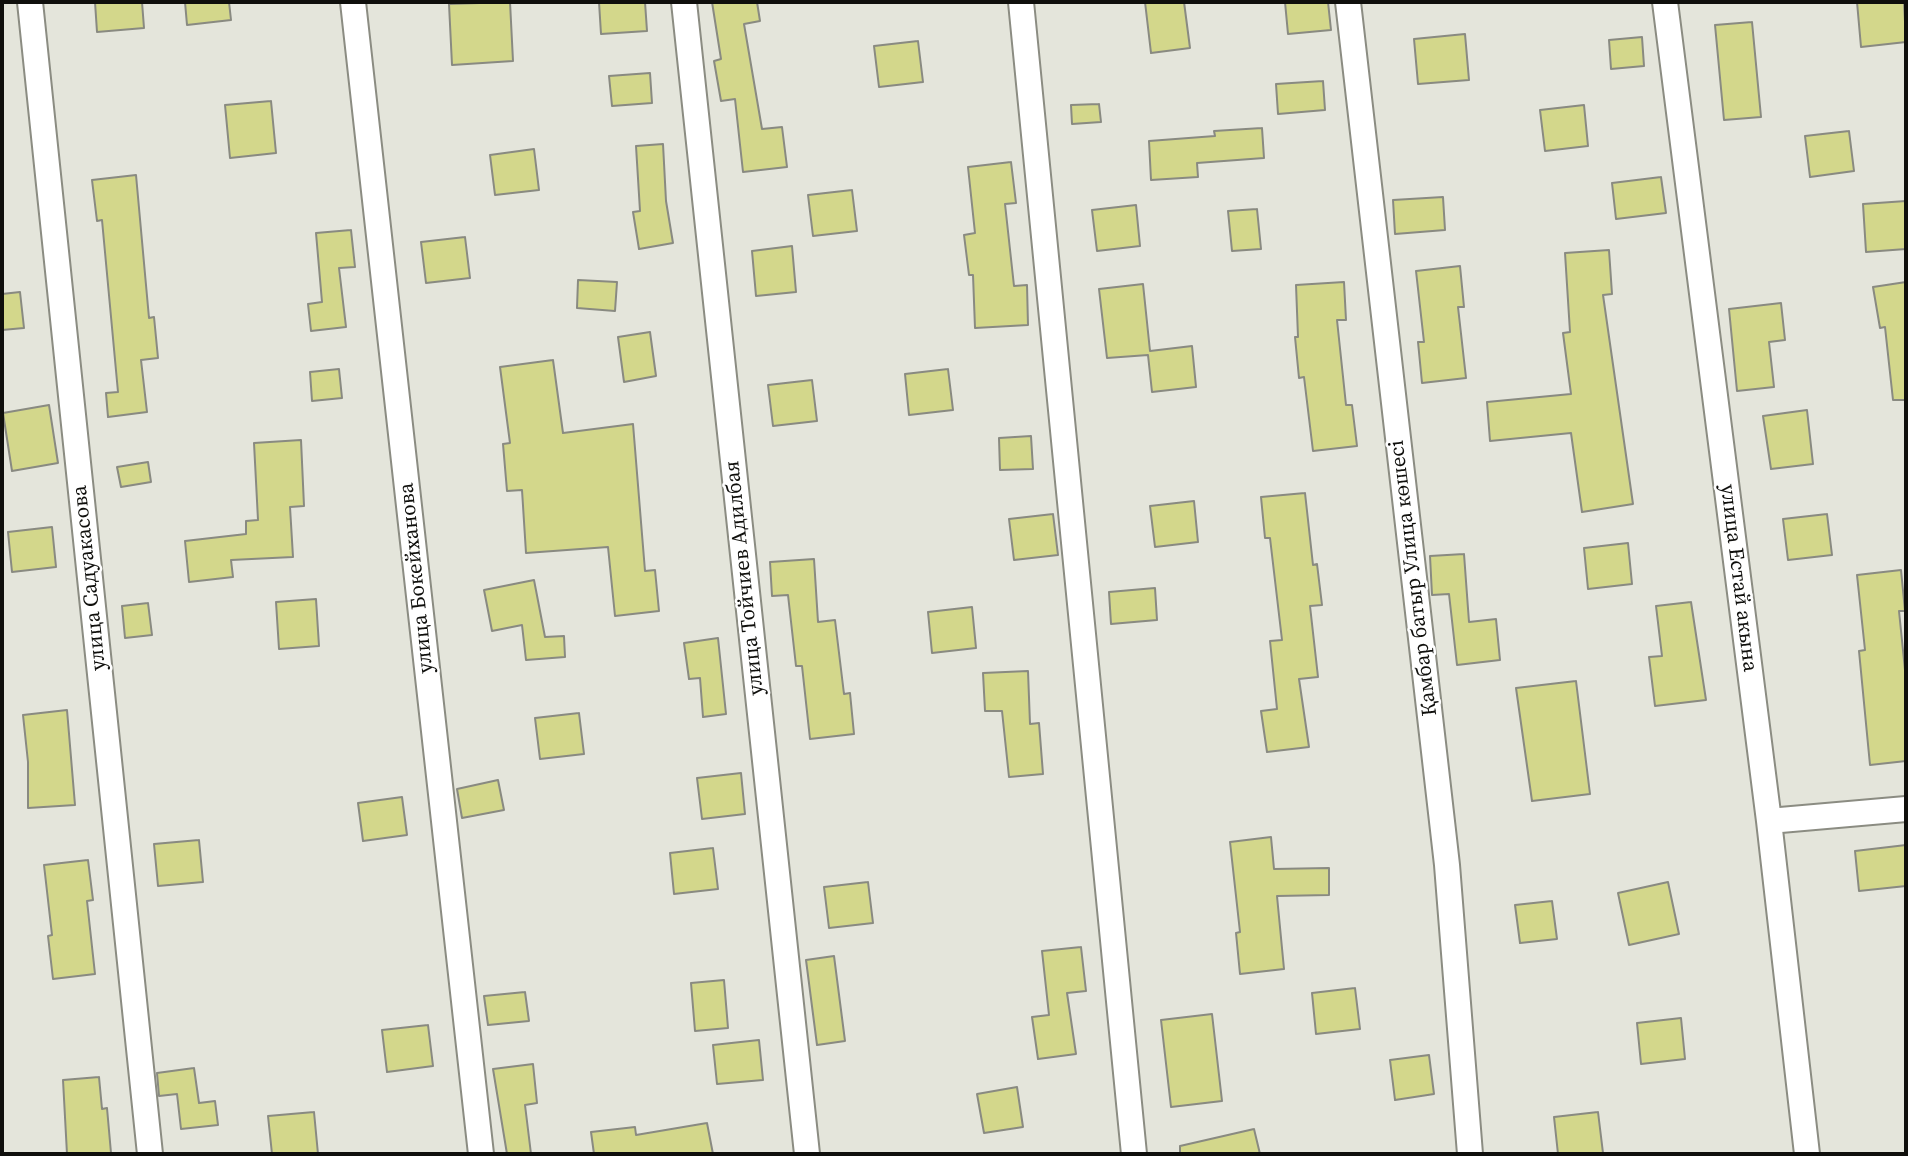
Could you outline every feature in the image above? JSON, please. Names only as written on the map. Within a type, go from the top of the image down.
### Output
[{"type":"street","name":"улица Садуакасова","points":[[30,2],[150,1154]]},
{"type":"street","name":"улица Бокейханова","points":[[353,2],[481,1154]]},
{"type":"street","name":"улица Тойчиев Адилбая","points":[[684,2],[807,1154]]},
{"type":"street","points":[[1021,2],[1134,1154]]},
{"type":"street","name":"Қамбар батыр Улица көшесі","points":[[1348,2],[1447,864],[1470,1154]]},
{"type":"street","name":"улица Естай акына","points":[[1665,2],[1769,821],[1807,1154]]},
{"type":"street","points":[[1769,821],[1906,808]]},
{"type":"building","points":[[95,2],[142,2],[144,28],[97,32]]},
{"type":"building","points":[[185,2],[229,2],[231,20],[187,25]]},
{"type":"building","points":[[510,2],[513,61],[452,65],[449,4]]},
{"type":"building","points":[[599,2],[645,2],[647,31],[601,34]]},
{"type":"building","points":[[712,2],[757,2],[760,21],[744,24],[762,129],[782,127],[787,167],[743,172],[735,99],[721,101],[714,61],[721,59]]},
{"type":"building","points":[[1145,2],[1184,2],[1190,48],[1151,53]]},
{"type":"building","points":[[1285,2],[1328,2],[1331,30],[1288,34]]},
{"type":"building","points":[[1857,2],[1904,2],[1906,42],[1861,47]]},
{"type":"building","points":[[1752,22],[1761,117],[1724,120],[1715,25]]},
{"type":"building","points":[[1465,34],[1469,80],[1418,84],[1414,39]]},
{"type":"building","points":[[1642,37],[1644,66],[1611,69],[1609,40]]},
{"type":"building","points":[[918,41],[923,82],[879,87],[874,46]]},
{"type":"building","points":[[650,73],[652,103],[612,106],[609,76]]},
{"type":"building","points":[[1323,81],[1325,110],[1278,114],[1276,84]]},
{"type":"building","points":[[271,101],[276,153],[230,158],[225,105]]},
{"type":"building","points":[[1099,104],[1101,122],[1072,124],[1071,105]]},
{"type":"building","points":[[1584,105],[1588,146],[1545,151],[1540,110]]},
{"type":"building","points":[[1262,128],[1264,158],[1197,163],[1198,177],[1151,180],[1149,141],[1215,136],[1214,131]]},
{"type":"building","points":[[1849,131],[1854,171],[1810,177],[1805,136]]},
{"type":"building","points":[[663,144],[666,201],[673,243],[639,249],[633,212],[640,211],[636,146]]},
{"type":"building","points":[[534,149],[539,190],[495,195],[490,155]]},
{"type":"building","points":[[1011,162],[1016,203],[1005,204],[1014,286],[1027,285],[1028,325],[975,328],[973,275],[969,275],[964,235],[975,233],[968,167]]},
{"type":"building","points":[[136,175],[149,318],[154,317],[158,358],[141,360],[147,412],[108,417],[106,393],[118,392],[102,220],[97,221],[92,180]]},
{"type":"building","points":[[1661,177],[1666,213],[1616,219],[1612,183]]},
{"type":"building","points":[[852,190],[857,231],[813,236],[808,195]]},
{"type":"building","points":[[1443,197],[1445,230],[1395,234],[1393,200]]},
{"type":"building","points":[[1906,201],[1906,249],[1866,252],[1863,204]]},
{"type":"building","points":[[1136,205],[1140,246],[1097,251],[1092,210]]},
{"type":"building","points":[[1257,209],[1261,249],[1232,251],[1228,211]]},
{"type":"building","points":[[351,230],[355,267],[339,268],[346,327],[311,331],[308,304],[322,302],[316,233]]},
{"type":"building","points":[[465,237],[470,278],[426,283],[421,242]]},
{"type":"building","points":[[792,246],[796,292],[756,296],[752,251]]},
{"type":"building","points":[[1609,250],[1612,294],[1603,295],[1633,504],[1582,512],[1571,433],[1490,441],[1487,402],[1571,394],[1563,333],[1570,332],[1565,253]]},
{"type":"building","points":[[1460,266],[1464,307],[1458,307],[1466,378],[1422,383],[1418,342],[1424,342],[1416,271]]},
{"type":"building","points":[[578,280],[617,282],[615,311],[577,308]]},
{"type":"building","points":[[1344,282],[1346,320],[1337,320],[1346,405],[1352,405],[1357,446],[1313,451],[1304,377],[1299,378],[1295,337],[1298,337],[1296,285]]},
{"type":"building","points":[[1906,282],[1906,400],[1893,400],[1885,327],[1880,328],[1873,287]]},
{"type":"building","points":[[1143,284],[1150,351],[1192,346],[1196,387],[1152,392],[1148,355],[1107,358],[1099,289]]},
{"type":"building","points":[[20,292],[24,328],[2,330],[2,294]]},
{"type":"building","points":[[1781,303],[1785,340],[1769,342],[1774,387],[1737,391],[1729,309]]},
{"type":"building","points":[[650,332],[656,376],[624,382],[618,337]]},
{"type":"building","points":[[553,360],[563,433],[633,424],[645,571],[655,570],[659,611],[615,616],[608,547],[526,553],[522,490],[507,491],[503,444],[510,443],[500,367]]},
{"type":"building","points":[[339,369],[342,398],[312,401],[310,372]]},
{"type":"building","points":[[948,369],[953,410],[909,415],[905,374]]},
{"type":"building","points":[[812,380],[817,421],[773,426],[768,385]]},
{"type":"building","points":[[49,405],[58,463],[12,471],[3,413]]},
{"type":"building","points":[[1807,410],[1813,464],[1771,469],[1763,416]]},
{"type":"building","points":[[1031,436],[1033,469],[1000,470],[999,438]]},
{"type":"building","points":[[301,440],[304,506],[290,507],[293,557],[231,560],[233,577],[189,582],[185,541],[246,534],[246,521],[258,520],[254,443]]},
{"type":"building","points":[[148,462],[151,482],[121,487],[117,467]]},
{"type":"building","points":[[1305,493],[1313,565],[1317,564],[1322,605],[1310,606],[1318,677],[1299,679],[1309,747],[1267,752],[1261,711],[1277,709],[1270,641],[1282,640],[1270,538],[1265,538],[1261,497]]},
{"type":"building","points":[[1194,501],[1198,542],[1155,547],[1150,506]]},
{"type":"building","points":[[1053,514],[1058,555],[1014,560],[1009,519]]},
{"type":"building","points":[[1827,514],[1832,555],[1788,560],[1783,519]]},
{"type":"building","points":[[52,527],[56,567],[12,572],[8,532]]},
{"type":"building","points":[[1628,543],[1632,584],[1588,589],[1584,548]]},
{"type":"building","points":[[1464,554],[1469,622],[1496,619],[1500,660],[1457,665],[1449,594],[1432,595],[1430,556]]},
{"type":"building","points":[[814,559],[818,622],[835,620],[844,694],[850,693],[854,734],[810,739],[802,666],[796,666],[788,595],[772,596],[770,562]]},
{"type":"building","points":[[1901,570],[1905,611],[1899,611],[1906,680],[1906,761],[1870,765],[1859,651],[1865,650],[1857,575]]},
{"type":"building","points":[[534,580],[545,637],[564,636],[565,657],[526,660],[522,625],[492,631],[484,590]]},
{"type":"building","points":[[1155,588],[1157,620],[1111,624],[1109,592]]},
{"type":"building","points":[[316,599],[319,646],[279,649],[276,602]]},
{"type":"building","points":[[1691,602],[1706,700],[1655,706],[1649,657],[1662,656],[1656,606]]},
{"type":"building","points":[[148,603],[152,635],[125,638],[122,606]]},
{"type":"building","points":[[972,607],[976,648],[932,653],[928,612]]},
{"type":"building","points":[[718,638],[726,714],[703,717],[700,678],[689,679],[684,643]]},
{"type":"building","points":[[1028,671],[1030,724],[1039,723],[1043,774],[1009,777],[1002,711],[985,711],[983,673]]},
{"type":"building","points":[[1576,681],[1590,794],[1532,801],[1516,688]]},
{"type":"building","points":[[67,710],[75,805],[28,808],[28,762],[23,715]]},
{"type":"building","points":[[579,713],[584,754],[540,759],[535,718]]},
{"type":"building","points":[[741,773],[745,814],[702,819],[697,778]]},
{"type":"building","points":[[498,780],[504,810],[462,818],[457,789]]},
{"type":"building","points":[[402,797],[407,835],[363,841],[358,803]]},
{"type":"building","points":[[1271,837],[1274,869],[1329,868],[1329,895],[1277,896],[1284,969],[1240,974],[1236,933],[1240,932],[1230,842]]},
{"type":"building","points":[[199,840],[203,882],[158,886],[154,844]]},
{"type":"building","points":[[1906,845],[1906,886],[1859,891],[1855,851]]},
{"type":"building","points":[[713,848],[718,889],[674,894],[670,853]]},
{"type":"building","points":[[88,860],[93,900],[87,901],[95,974],[53,979],[48,936],[52,935],[44,865]]},
{"type":"building","points":[[868,882],[873,923],[829,928],[824,887]]},
{"type":"building","points":[[1668,882],[1679,934],[1629,945],[1618,893]]},
{"type":"building","points":[[1552,901],[1557,939],[1520,943],[1515,905]]},
{"type":"building","points":[[1081,947],[1086,991],[1067,993],[1076,1054],[1038,1059],[1032,1017],[1049,1015],[1042,951]]},
{"type":"building","points":[[834,956],[845,1041],[817,1045],[806,960]]},
{"type":"building","points":[[724,980],[728,1028],[695,1031],[691,983]]},
{"type":"building","points":[[1355,988],[1360,1029],[1316,1034],[1312,993]]},
{"type":"building","points":[[525,992],[529,1021],[488,1025],[484,996]]},
{"type":"building","points":[[1212,1014],[1222,1101],[1171,1107],[1161,1020]]},
{"type":"building","points":[[1681,1018],[1685,1059],[1641,1064],[1637,1023]]},
{"type":"building","points":[[428,1025],[433,1066],[387,1072],[382,1030]]},
{"type":"building","points":[[759,1040],[763,1080],[717,1084],[713,1045]]},
{"type":"building","points":[[1429,1055],[1434,1094],[1395,1100],[1390,1060]]},
{"type":"building","points":[[533,1064],[537,1103],[525,1105],[531,1154],[507,1154],[493,1069]]},
{"type":"building","points":[[194,1068],[199,1103],[215,1101],[218,1125],[181,1129],[177,1094],[159,1096],[157,1073]]},
{"type":"building","points":[[99,1077],[102,1109],[107,1108],[111,1153],[67,1154],[63,1080]]},
{"type":"building","points":[[1017,1087],[1023,1127],[984,1133],[977,1094]]},
{"type":"building","points":[[314,1112],[318,1154],[272,1154],[268,1116]]},
{"type":"building","points":[[1598,1112],[1603,1153],[1558,1154],[1554,1117]]},
{"type":"building","points":[[707,1123],[713,1154],[594,1154],[591,1132],[635,1127],[636,1135]]},
{"type":"building","points":[[1254,1129],[1260,1154],[1180,1154],[1180,1146]]}]
